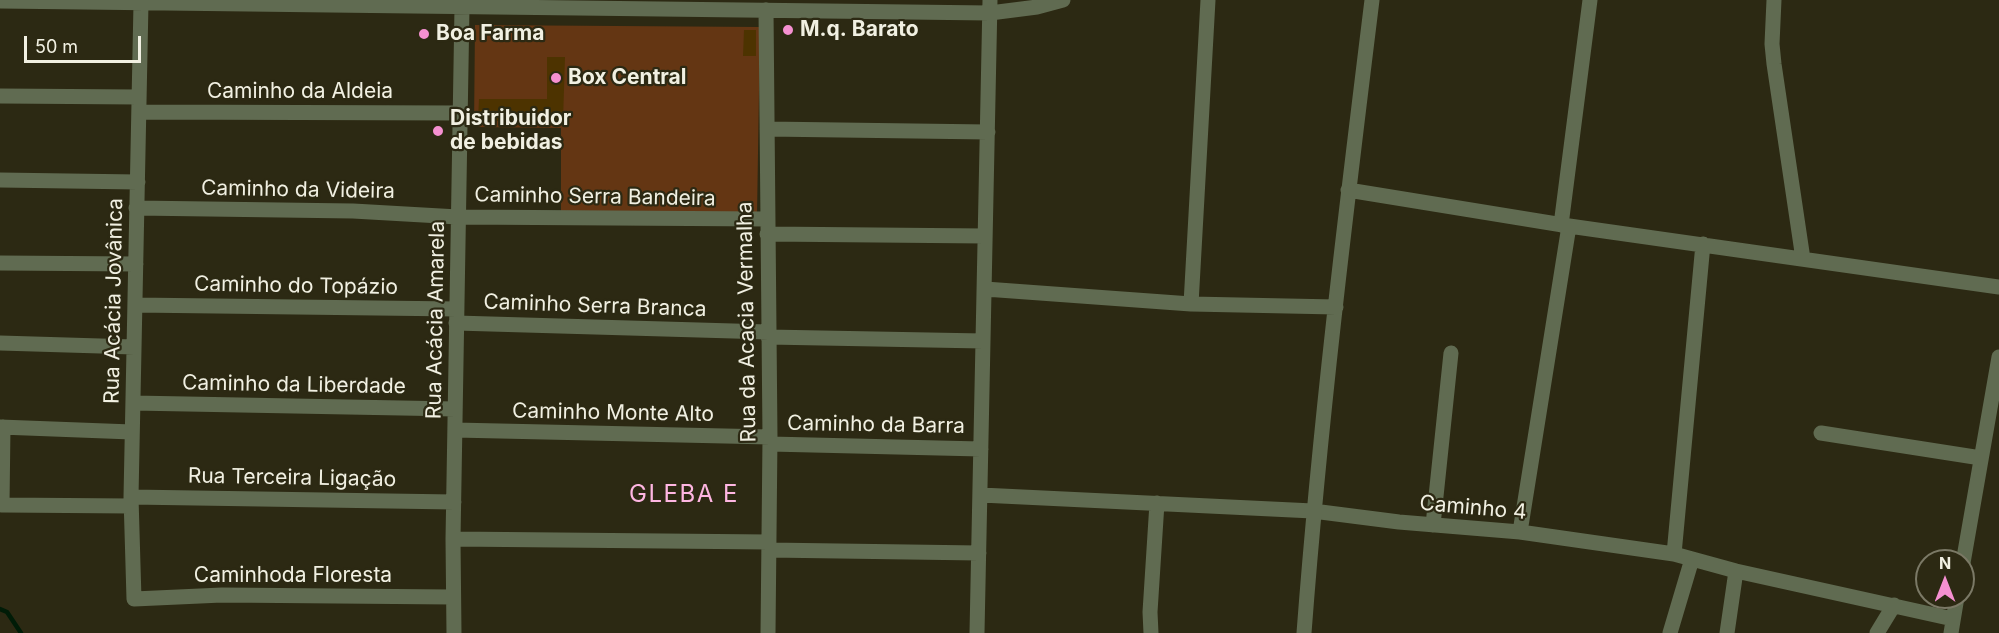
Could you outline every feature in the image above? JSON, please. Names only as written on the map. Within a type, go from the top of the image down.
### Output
[{"type":"street","points":[[0,1],[679,5],[766,10],[990,6],[1037,8],[1063,0]]},
{"type":"street","points":[[1191,304],[1208,0]]},
{"type":"street","points":[[1304,633],[1313,511],[1348,190],[1372,0]]},
{"type":"street","points":[[1520,532],[1565,226],[1590,0]]},
{"type":"street","points":[[1774,0],[1772,44],[1774,64],[1803,259]]},
{"type":"street","name":"Rua Acácia Jovânica","points":[[134,599],[131,501],[132,403],[141,3]]},
{"type":"street","name":"Rua Acácia Amarela","points":[[453,633],[460,113],[471,5]]},
{"type":"street","points":[[977,633],[990,6]]},
{"type":"street","name":"Rua da Acacia Vermalha","points":[[766,10],[770,441],[768,633]]},
{"type":"street","name":"Caminho da Aldeia","points":[[0,96],[139,105],[460,113]]},
{"type":"street","points":[[767,129],[988,132]]},
{"type":"street","points":[[0,180],[138,182]]},
{"type":"street","points":[[1348,190],[1565,226],[1999,287]]},
{"type":"street","name":"Caminho da Videira","points":[[136,208],[353,211],[458,217]]},
{"type":"street","name":"Caminho Serra Bandeira","points":[[458,217],[985,236]]},
{"type":"street","points":[[1674,554],[1702,244]]},
{"type":"street","points":[[0,263],[136,264]]},
{"type":"street","points":[[985,289],[1191,304],[1336,307]]},
{"type":"street","name":"Caminho do Topázio","points":[[135,305],[456,316]]},
{"type":"street","name":"Caminho Serra Branca","points":[[456,316],[768,334],[983,341]]},
{"type":"street","points":[[0,343],[134,347]]},
{"type":"street","points":[[1433,525],[1451,353]]},
{"type":"street","points":[[1965,549],[1999,357]]},
{"type":"street","name":"Caminho da Liberdade","points":[[132,403],[455,409]]},
{"type":"street","points":[[1,507],[2,428],[132,432]]},
{"type":"street","name":"Caminho Monte Alto","points":[[455,430],[770,441]]},
{"type":"street","points":[[1821,433],[1981,458]]},
{"type":"street","name":"Caminho da Barra","points":[[770,441],[981,448]]},
{"type":"street","name":"Caminho 4","points":[[981,495],[1313,511],[1433,525],[1520,532],[1674,554],[1736,571],[1894,605],[1952,626]]},
{"type":"street","name":"Rua Terceira Ligação","points":[[1,507],[131,501],[454,502]]},
{"type":"street","points":[[1151,633],[1150,612],[1157,503]]},
{"type":"street","points":[[453,539],[979,553]]},
{"type":"street","points":[[1670,633],[1692,559]]},
{"type":"street","points":[[1727,633],[1736,571]]},
{"type":"street","name":"Caminhoda Floresta","points":[[134,599],[222,595],[452,597]]},
{"type":"street","points":[[1877,633],[1894,605]]},
{"type":"street","points":[[1952,626],[1955,609]]},
{"type":"shaded area","points":[[475,25],[760,27],[757,216],[561,213],[561,128],[474,127]]},
{"type":"building","points":[[744,30],[756,30],[756,56],[743,56]]},
{"type":"building","name":"Box Central","points":[[547,57],[565,57],[563,121],[478,121],[479,99],[547,99]]},
{"type":"waterway","points":[[0,609],[7,612],[21,633]]},
{"type":"place","name":"M.q. Barato","points":[[788,30]]},
{"type":"place","name":"Boa Farma","points":[[424,34]]},
{"type":"place","name":"Box Central","points":[[556,78]]},
{"type":"place","name":"Distribuidor de bebidas","points":[[438,131]]},
{"type":"district","name":"GLEBA E","points":[[684,495]]}]
